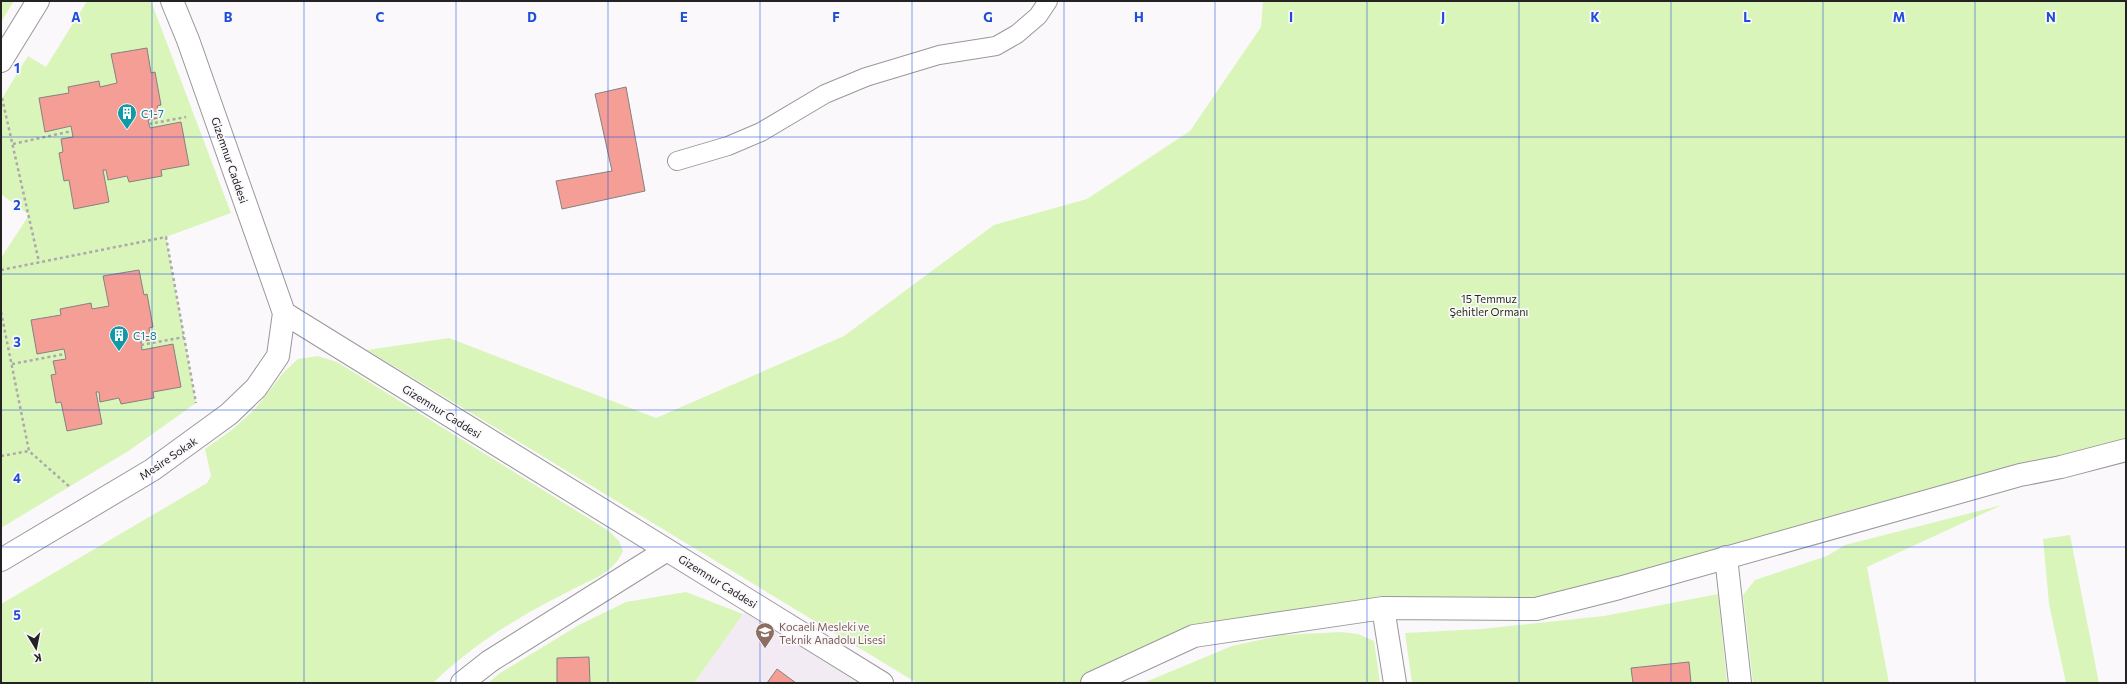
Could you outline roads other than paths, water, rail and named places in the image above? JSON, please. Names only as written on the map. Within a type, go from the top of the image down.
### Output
[{"type":"street","points":[[1,61],[38,1]]},
{"type":"street","name":"Gizemnur Caddesi","points":[[172,1],[188,40],[284,313],[882,683]]},
{"type":"street","name":"Mesire Sokak","points":[[1,560],[93,507],[152,470],[229,414],[256,388],[278,356],[284,313]]},
{"type":"street","points":[[1092,683],[1194,636],[1383,608],[1536,609],[1619,588],[2020,475],[2126,450]]},
{"type":"street","points":[[462,683],[497,656],[667,550]]},
{"type":"street","points":[[1726,558],[1740,683]]},
{"type":"street","points":[[1383,608],[1395,683]]},
{"type":"lane","points":[[677,161],[728,146],[748,138],[826,94],[866,77],[903,64],[939,55],[996,46],[1017,34],[1038,16],[1048,1]]},
{"type":"place","name":"C1-7","points":[[127,130]]},
{"type":"place","name":"C1-8","points":[[119,352]]},
{"type":"place","name":"Kocaeli Mesleki ve Teknik Anadolu Lisesi","points":[[765,649]]},
{"type":"park label","name":"15 Temmuz Şehitler Ormanı","points":[[1489,304]]}]
